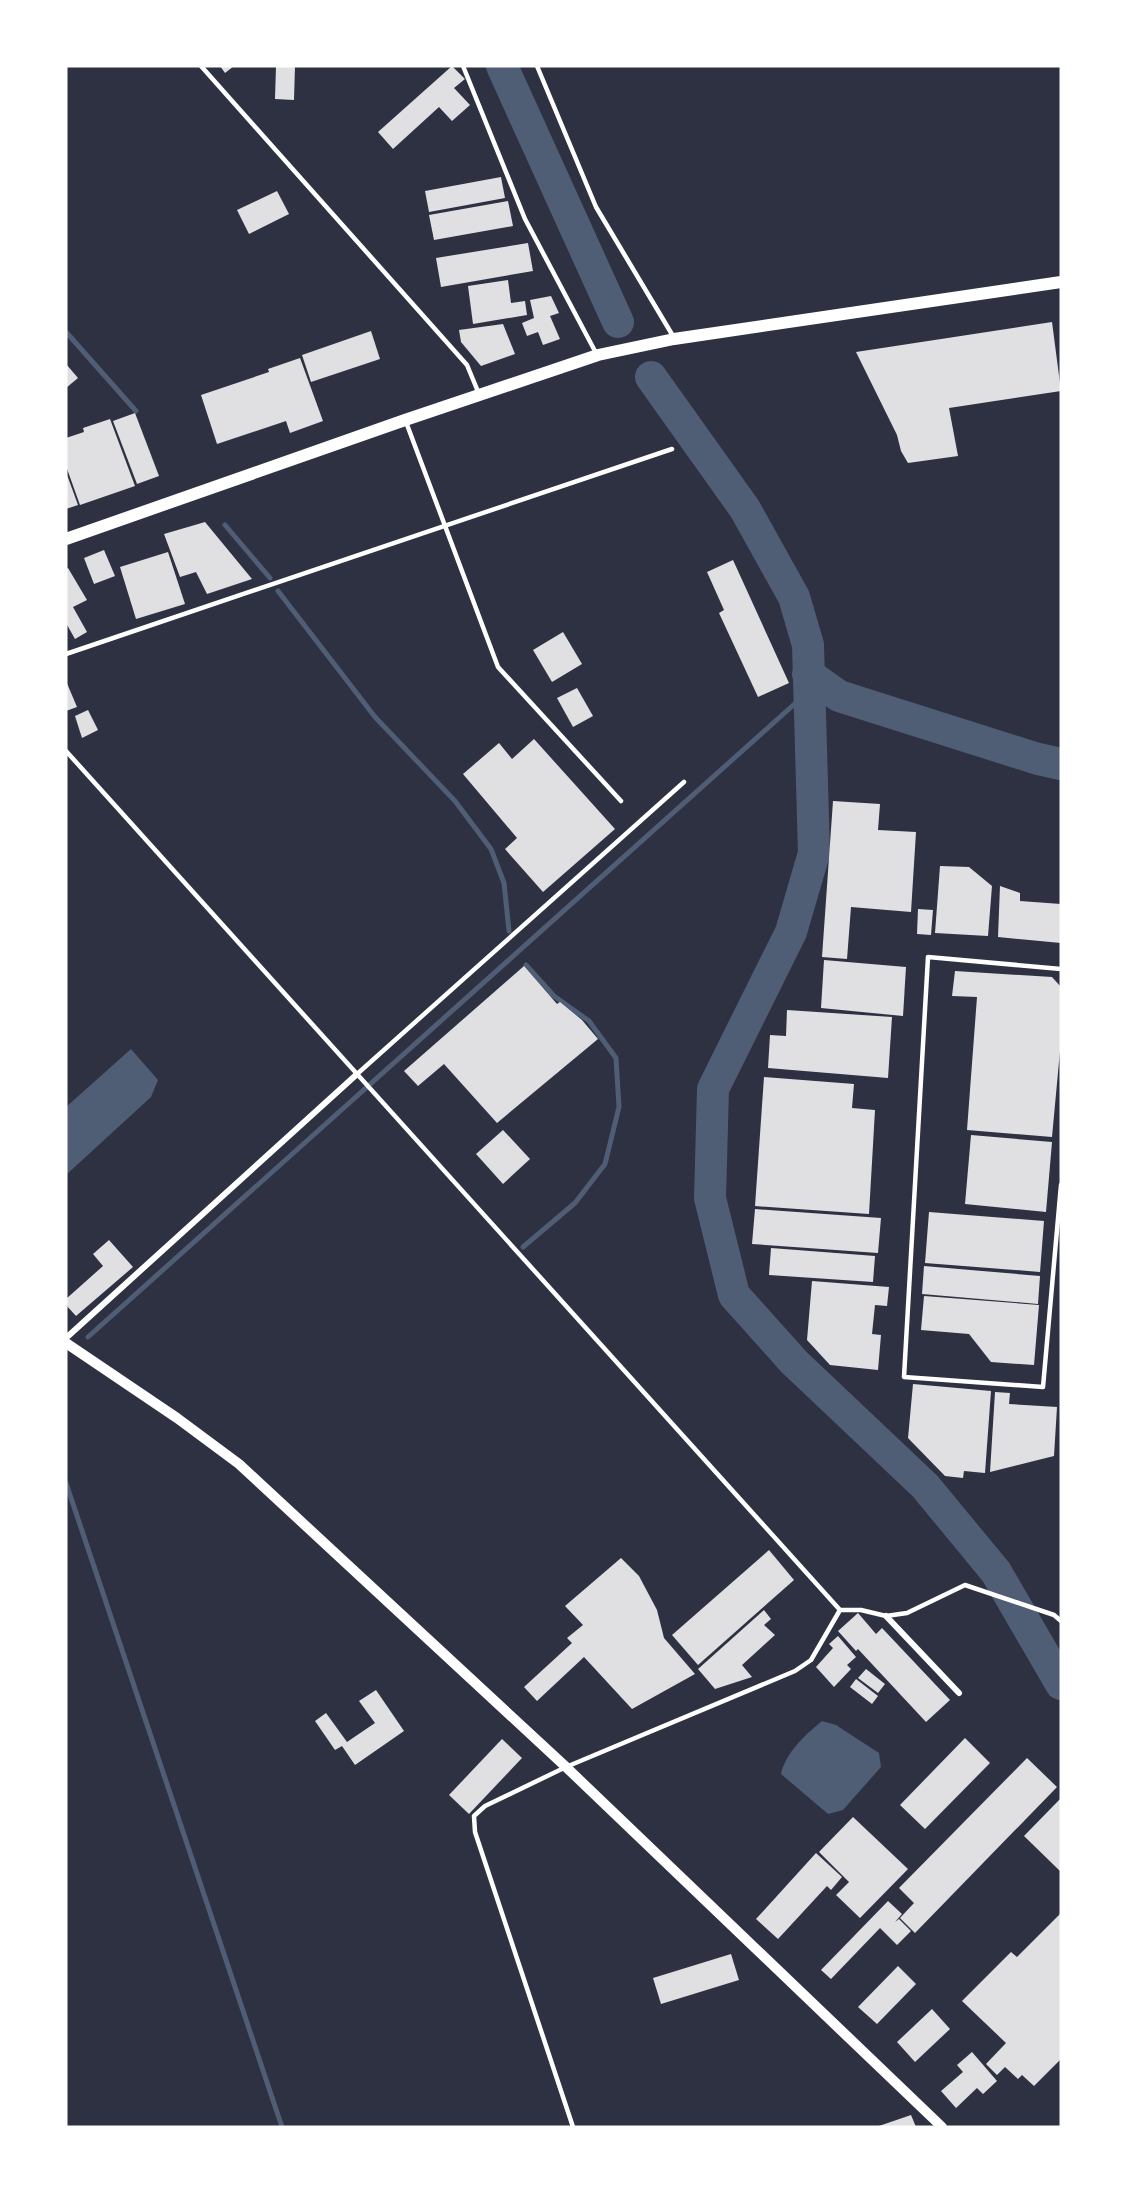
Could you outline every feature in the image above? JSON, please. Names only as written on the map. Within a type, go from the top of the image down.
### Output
[{"type":"main road","points":[[66,539],[480,394],[601,355],[668,340],[1061,282]]},
{"type":"street","points":[[66,1338],[356,1075]]},
{"type":"street","points":[[66,1343],[177,1418],[239,1464],[566,1767],[942,2127]]},
{"type":"street","points":[[886,1616],[959,1693]]},
{"type":"lane","points":[[201,66],[468,365],[480,394]]},
{"type":"lane","points":[[463,66],[525,219],[601,355]]},
{"type":"lane","points":[[537,66],[596,207],[668,340]]},
{"type":"lane","points":[[405,420],[498,667],[621,801]]},
{"type":"lane","points":[[67,651],[672,449]]},
{"type":"lane","points":[[66,751],[840,1610],[861,1610],[886,1616],[907,1613],[965,1584],[1054,1615],[1061,1621]]},
{"type":"lane","points":[[356,1075],[684,782]]},
{"type":"lane","points":[[1061,969],[928,957],[903,1377],[1043,1387],[1061,1185]]},
{"type":"lane","points":[[573,2127],[475,1832],[474,1816],[485,1806],[566,1767],[795,1671],[810,1660],[840,1610]]},
{"type":"water","points":[[131,1049],[158,1080],[151,1097],[66,1175],[66,1107]]},
{"type":"water","points":[[822,1721],[836,1725],[879,1753],[881,1767],[843,1810],[828,1814],[781,1774],[792,1751]]},
{"type":"building","points":[[220,66],[234,66],[225,73]]},
{"type":"building","points":[[276,66],[295,66],[294,100],[275,99]]},
{"type":"building","points":[[452,66],[465,79],[454,88],[470,105],[452,121],[439,107],[393,149],[378,132]]},
{"type":"building","points":[[501,177],[505,198],[429,212],[425,191]]},
{"type":"building","points":[[277,191],[289,214],[249,234],[237,210]]},
{"type":"building","points":[[508,201],[513,226],[434,240],[429,215]]},
{"type":"building","points":[[528,243],[533,271],[441,287],[436,258]]},
{"type":"building","points":[[508,280],[511,303],[525,301],[527,315],[473,324],[468,286]]},
{"type":"building","points":[[551,296],[559,313],[550,316],[560,339],[543,345],[538,332],[527,336],[522,323],[534,318],[530,300]]},
{"type":"building","points":[[1052,322],[1061,391],[949,408],[958,456],[908,463],[901,451],[897,435],[856,352]]},
{"type":"building","points":[[503,324],[515,354],[481,366],[461,342],[459,330]]},
{"type":"building","points":[[371,331],[380,359],[311,382],[302,355]]},
{"type":"building","points":[[300,358],[323,421],[290,433],[286,421],[217,444],[201,395],[269,372],[268,369]]},
{"type":"building","points":[[66,364],[78,378],[66,388]]},
{"type":"building","points":[[135,413],[159,476],[137,484],[113,421]]},
{"type":"building","points":[[110,419],[135,486],[80,505],[66,466],[66,438],[84,432],[83,428]]},
{"type":"building","points":[[66,472],[78,505],[66,509]]},
{"type":"building","points":[[205,522],[252,579],[207,594],[196,572],[180,577],[164,534]]},
{"type":"building","points":[[104,550],[115,576],[94,584],[84,558]]},
{"type":"building","points":[[168,552],[185,604],[136,619],[120,567]]},
{"type":"building","points":[[733,560],[789,683],[758,697],[719,613],[724,610],[707,572]]},
{"type":"building","points":[[68,568],[87,600],[73,607],[87,632],[75,639],[66,623],[66,569]]},
{"type":"building","points":[[563,632],[582,664],[552,682],[533,650]]},
{"type":"building","points":[[66,681],[77,707],[66,711]]},
{"type":"building","points":[[577,688],[593,716],[573,727],[557,698]]},
{"type":"building","points":[[88,710],[98,730],[82,738],[75,716]]},
{"type":"building","points":[[534,739],[615,829],[543,892],[505,849],[517,838],[463,774],[499,743],[512,759]]},
{"type":"building","points":[[833,801],[880,804],[878,830],[916,832],[911,912],[851,907],[847,959],[822,957]]},
{"type":"building","points":[[940,866],[969,867],[992,886],[988,936],[935,933]]},
{"type":"building","points":[[1000,886],[1020,893],[1020,901],[1061,904],[1061,943],[998,937]]},
{"type":"building","points":[[918,909],[933,910],[931,935],[917,934]]},
{"type":"building","points":[[824,960],[906,967],[903,1016],[821,1008]]},
{"type":"building","points":[[524,966],[557,1004],[560,1002],[582,1020],[598,1039],[497,1123],[444,1064],[418,1086],[404,1071]]},
{"type":"building","points":[[955,971],[1052,977],[1061,987],[1061,1040],[1052,1137],[967,1130],[977,997],[952,996]]},
{"type":"building","points":[[787,1010],[892,1017],[888,1078],[768,1068],[770,1035],[786,1036]]},
{"type":"building","points":[[764,1077],[854,1084],[852,1108],[875,1110],[869,1214],[755,1206]]},
{"type":"building","points":[[503,1130],[530,1159],[503,1184],[476,1154]]},
{"type":"building","points":[[971,1135],[1052,1142],[1046,1212],[965,1204]]},
{"type":"building","points":[[755,1209],[881,1218],[878,1253],[752,1244]]},
{"type":"building","points":[[929,1212],[1044,1221],[1040,1272],[925,1263]]},
{"type":"building","points":[[109,1240],[133,1267],[76,1316],[66,1305],[66,1299],[103,1266],[93,1254]]},
{"type":"building","points":[[771,1248],[875,1256],[873,1282],[769,1275]]},
{"type":"building","points":[[924,1266],[1040,1276],[1038,1304],[922,1294]]},
{"type":"building","points":[[812,1281],[889,1287],[887,1306],[875,1305],[872,1334],[881,1335],[878,1370],[830,1365],[807,1340]]},
{"type":"building","points":[[924,1296],[1039,1305],[1034,1365],[991,1362],[969,1334],[921,1330]]},
{"type":"building","points":[[913,1384],[991,1391],[985,1473],[964,1471],[963,1478],[945,1476],[908,1438]]},
{"type":"building","points":[[995,1392],[1010,1393],[1009,1404],[1057,1407],[1054,1456],[990,1472]]},
{"type":"building","points":[[769,1550],[794,1580],[698,1665],[672,1635]]},
{"type":"building","points":[[621,1558],[639,1576],[657,1610],[664,1638],[695,1674],[632,1709],[584,1657],[537,1701],[524,1687],[572,1643],[567,1638],[583,1625],[565,1606]]},
{"type":"building","points":[[764,1610],[771,1619],[764,1625],[775,1635],[742,1665],[752,1677],[715,1689],[698,1669]]},
{"type":"building","points":[[858,1613],[876,1634],[882,1628],[950,1700],[926,1722],[858,1649],[856,1651],[838,1631]]},
{"type":"building","points":[[838,1636],[856,1657],[847,1665],[851,1669],[834,1687],[816,1667],[833,1648],[829,1644]]},
{"type":"building","points":[[866,1669],[885,1684],[878,1693],[858,1678]]},
{"type":"building","points":[[856,1679],[878,1696],[872,1704],[850,1687]]},
{"type":"building","points":[[376,1690],[404,1731],[355,1765],[342,1746],[335,1750],[315,1721],[326,1713],[347,1742],[375,1723],[359,1701]]},
{"type":"building","points":[[965,1738],[990,1763],[925,1829],[900,1805]]},
{"type":"building","points":[[502,1739],[522,1758],[469,1814],[449,1795]]},
{"type":"building","points":[[1027,1758],[1057,1787],[915,1933],[900,1918],[914,1903],[899,1888]]},
{"type":"building","points":[[1061,1798],[1061,1872],[1024,1836]]},
{"type":"building","points":[[853,1817],[908,1869],[860,1918],[836,1895],[849,1882],[819,1852]]},
{"type":"building","points":[[816,1853],[842,1877],[831,1890],[827,1886],[778,1939],[756,1919]]},
{"type":"building","points":[[888,1901],[902,1914],[895,1922],[899,1919],[911,1931],[897,1945],[880,1928],[831,1979],[821,1970]]},
{"type":"building","points":[[1061,1913],[1061,2059],[1034,2086],[1022,2075],[1018,2079],[1005,2067],[997,2075],[986,2064],[1006,2043],[962,2001],[1011,1952],[1017,1957]]},
{"type":"building","points":[[731,1954],[739,1980],[661,2004],[653,1978]]},
{"type":"building","points":[[898,1966],[916,1984],[877,2024],[858,2007]]},
{"type":"building","points":[[932,2009],[950,2029],[915,2062],[897,2042]]},
{"type":"building","points":[[972,2052],[997,2081],[983,2094],[977,2088],[956,2108],[941,2091],[963,2072],[957,2065]]},
{"type":"building","points":[[911,2115],[916,2127],[876,2127]]},
{"type":"waterway","points":[[502,66],[618,322]]},
{"type":"waterway","points":[[66,332],[136,411]]},
{"type":"waterway","points":[[651,377],[745,509],[794,597],[808,645],[814,853],[791,932],[713,1089],[710,1198],[734,1295],[794,1362],[925,1486],[996,1572],[1061,1684]]},
{"type":"waterway","points":[[225,525],[270,578]]},
{"type":"waterway","points":[[278,591],[375,717],[455,801],[491,849],[504,883],[509,931]]},
{"type":"waterway","points":[[808,674],[839,696],[1038,759],[1061,764]]},
{"type":"waterway","points":[[88,1337],[809,691]]},
{"type":"waterway","points":[[523,1247],[575,1203],[605,1164],[619,1107],[616,1058],[589,1021],[554,996],[526,965]]},
{"type":"waterway","points":[[66,1483],[282,2127]]}]
